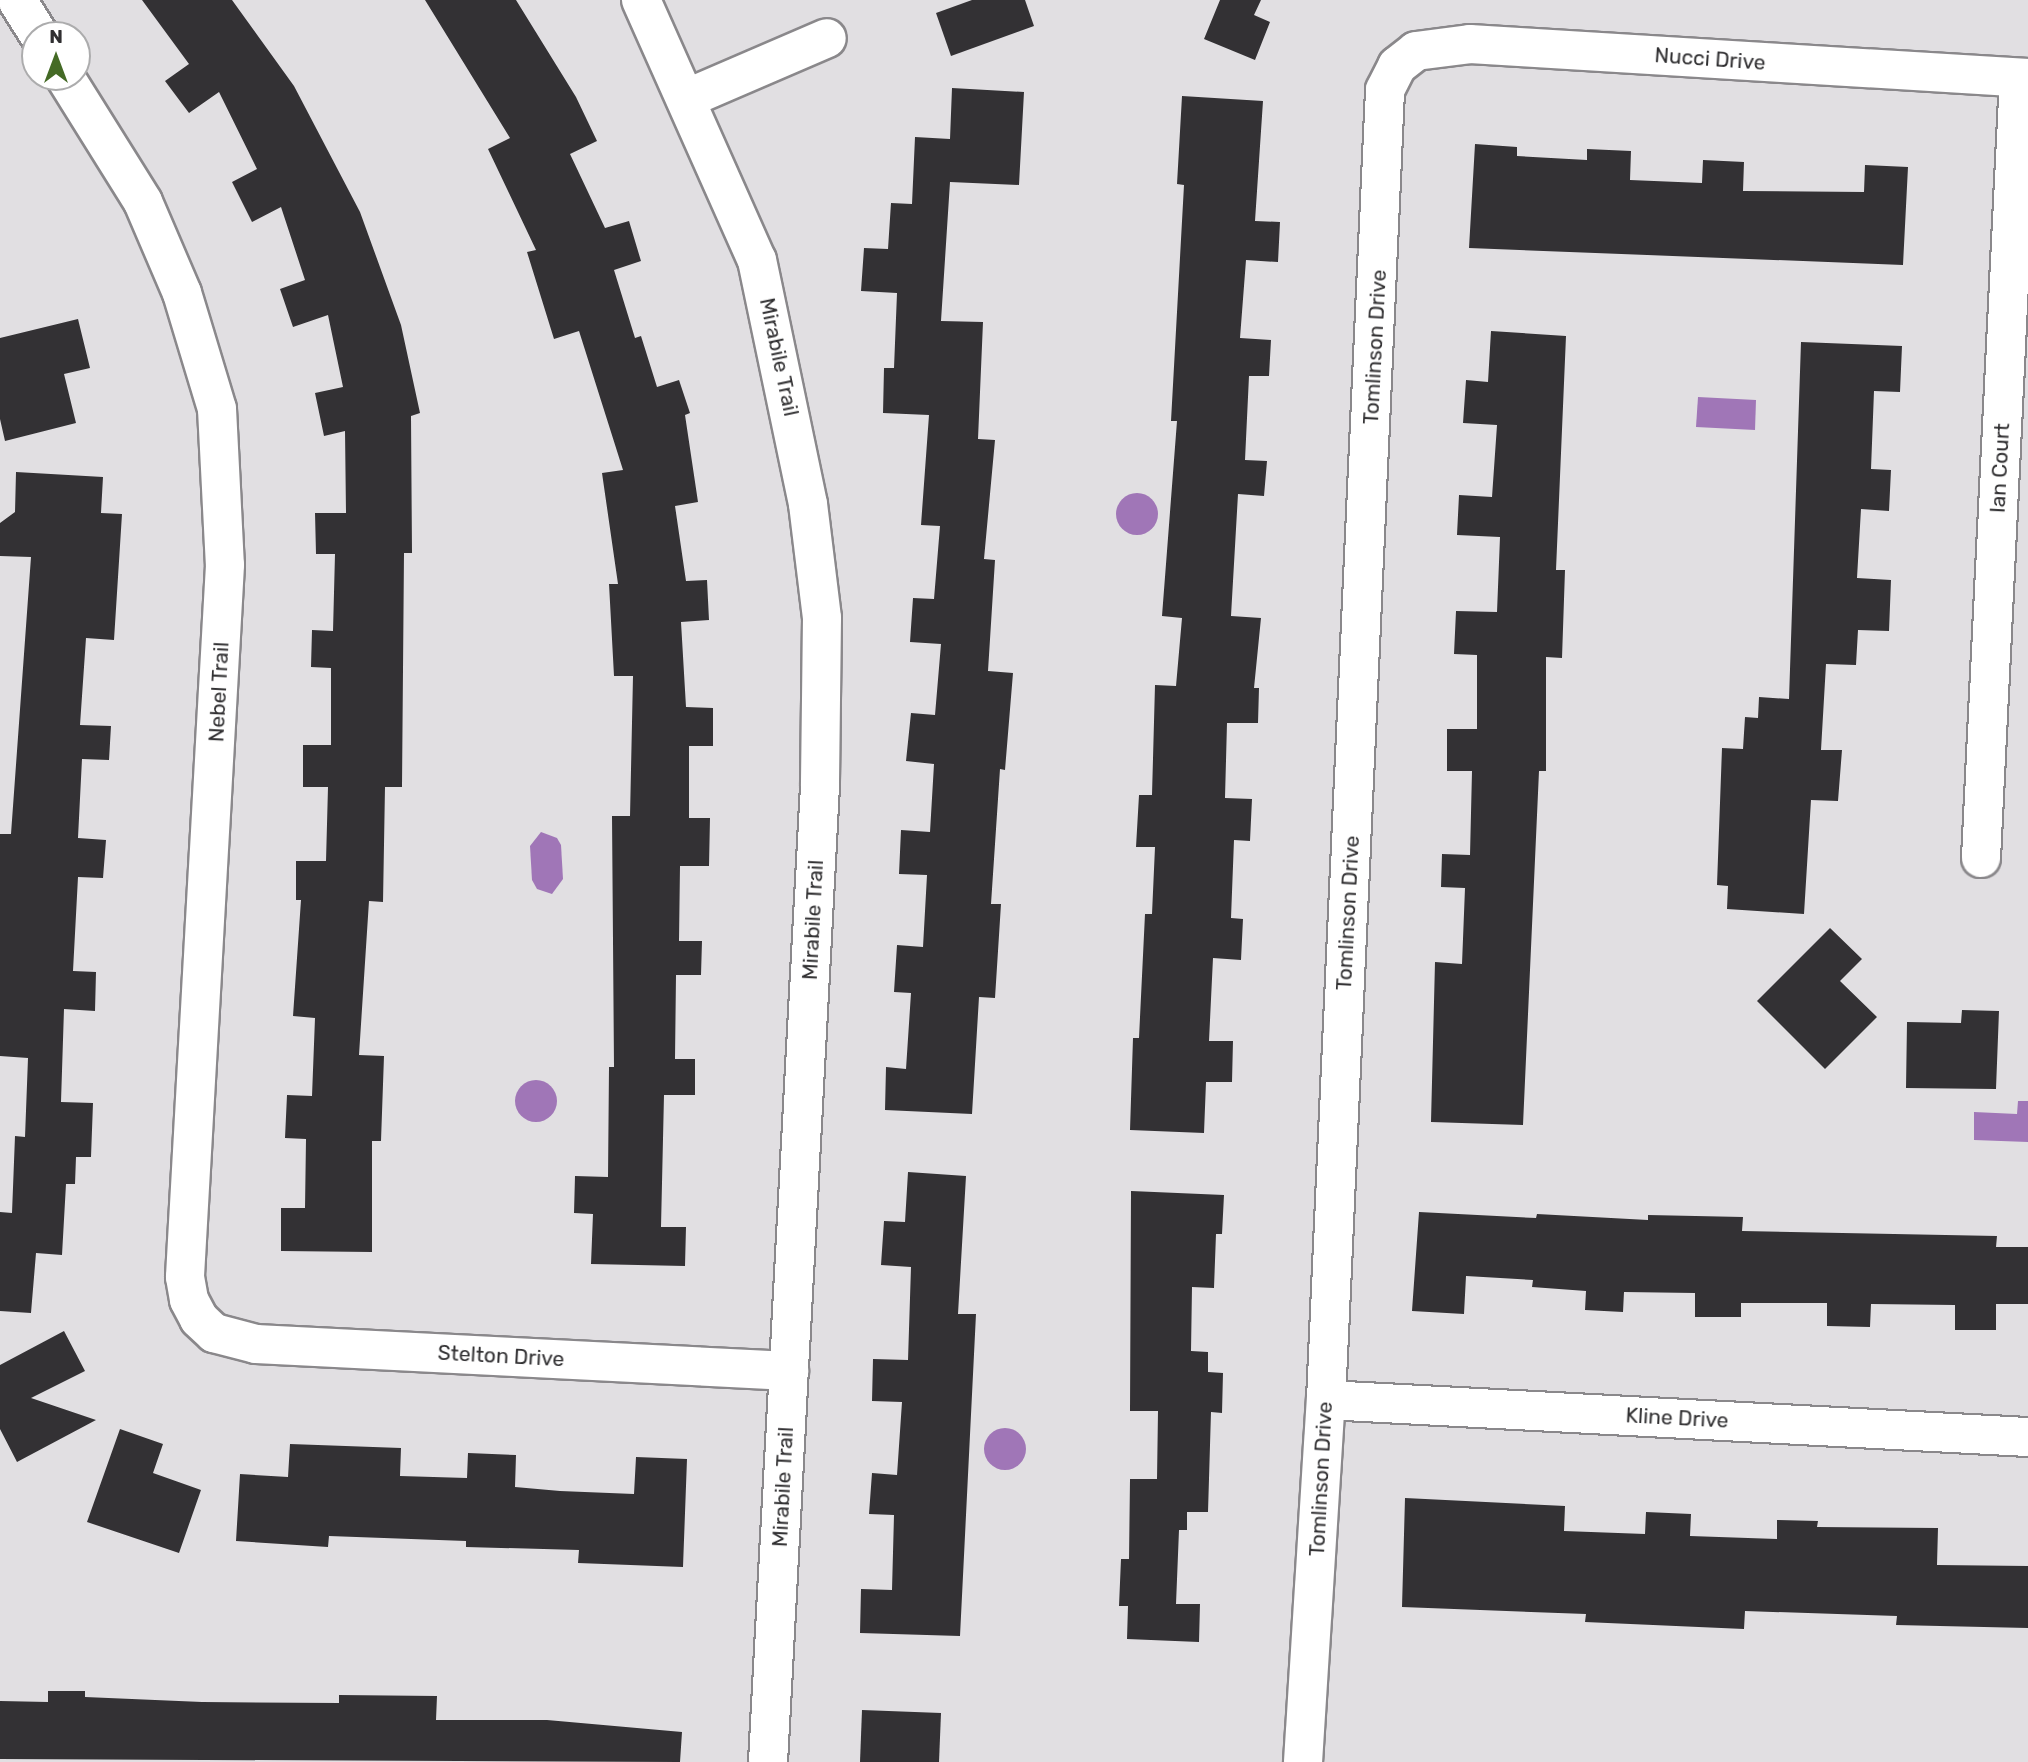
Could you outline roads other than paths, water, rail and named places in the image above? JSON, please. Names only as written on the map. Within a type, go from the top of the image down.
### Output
[{"type":"street","points":[[17,0],[30,21]]},
{"type":"street","name":"Mirabile Trail","points":[[641,0],[688,98],[757,260],[803,472],[822,618],[820,786],[768,1762]]},
{"type":"street","points":[[688,98],[827,38]]},
{"type":"street","name":"Nucci Drive","points":[[1397,66],[1416,51],[1470,44],[2023,78]]},
{"type":"street","name":"Tomlinson Drive","points":[[1303,1762],[1326,1399],[1385,90],[1397,66]]},
{"type":"street","name":"Ian Court","points":[[1981,858],[2023,78]]},
{"type":"street","name":"Nebel Trail","points":[[74,91],[143,202],[182,293],[218,409],[225,565],[185,1277],[188,1300],[199,1319],[214,1333]]},
{"type":"street","name":"Stelton Drive","points":[[214,1333],[257,1344],[789,1371]]},
{"type":"street","name":"Kline Drive","points":[[1326,1399],[2028,1437]]}]
